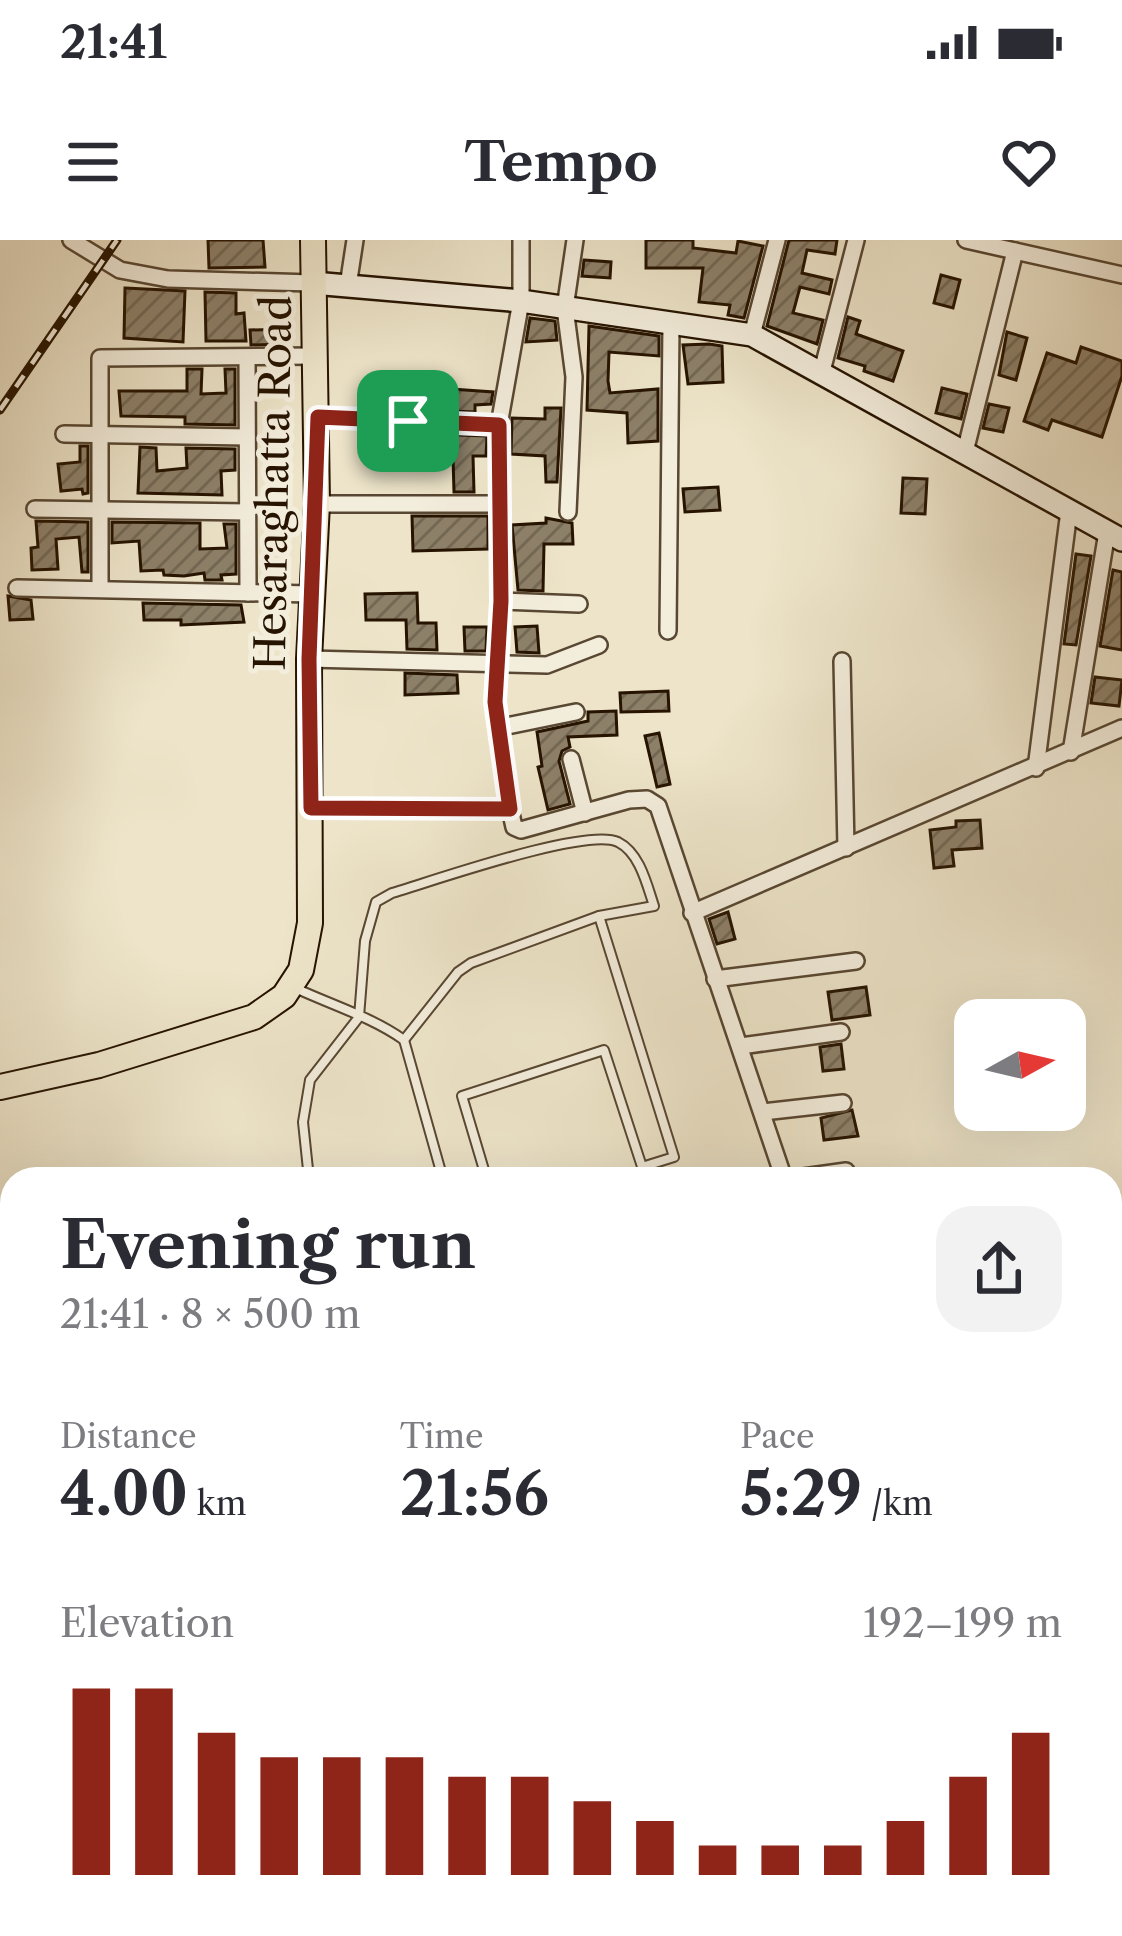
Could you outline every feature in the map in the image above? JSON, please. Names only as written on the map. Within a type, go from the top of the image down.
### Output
[{"type":"main road","name":"Hesaraghatta Road","points":[[291,987],[306,956],[311,808],[309,659],[318,417],[314,240]]},
{"type":"main road","points":[[0,1087],[99,1065],[254,1017],[291,987]]},
{"type":"street","points":[[71,240],[120,270],[168,279],[314,283],[521,301],[752,335],[1069,511],[1117,532],[1071,752]]},
{"type":"street","points":[[348,286],[356,240]]},
{"type":"street","points":[[521,240],[521,301],[499,425],[501,601],[496,663],[497,728],[514,826],[521,830],[628,800],[647,799],[658,806],[783,1167]]},
{"type":"street","points":[[568,512],[574,377],[565,308],[575,240]]},
{"type":"street","points":[[752,335],[777,240]]},
{"type":"street","points":[[821,376],[856,240]]},
{"type":"street","points":[[966,240],[1122,275]]},
{"type":"street","points":[[964,452],[1015,251]]},
{"type":"street","points":[[668,631],[670,326]]},
{"type":"street","points":[[100,588],[99,364],[103,356],[315,356]]},
{"type":"street","points":[[248,358],[248,593]]},
{"type":"street","points":[[318,417],[499,425]]},
{"type":"street","points":[[64,434],[247,436]]},
{"type":"street","points":[[317,504],[498,504]]},
{"type":"street","points":[[35,509],[248,512]]},
{"type":"street","points":[[1036,768],[1069,511]]},
{"type":"street","points":[[17,588],[311,594]]},
{"type":"street","points":[[501,601],[579,604]]},
{"type":"street","points":[[309,659],[547,665],[599,645]]},
{"type":"street","points":[[842,661],[846,848]]},
{"type":"street","points":[[497,728],[577,712]]},
{"type":"street","points":[[692,913],[1122,728]]},
{"type":"street","points":[[571,758],[585,813]]},
{"type":"street","points":[[311,808],[510,809]]},
{"type":"street","points":[[715,979],[856,961]]},
{"type":"street","points":[[741,1046],[841,1032]]},
{"type":"street","points":[[763,1112],[843,1103]]},
{"type":"lane","points":[[308,1167],[303,1122],[310,1081],[359,1017],[369,916],[376,902],[392,893],[585,838],[619,842],[640,865],[655,906],[599,916],[471,962],[404,1040]]},
{"type":"lane","points":[[483,1167],[462,1096],[604,1050],[642,1167],[674,1156],[599,916]]},
{"type":"lane","points":[[291,987],[404,1040],[440,1167]]},
{"type":"building","points":[[208,240],[263,240],[265,267],[209,268]]},
{"type":"building","points":[[646,240],[693,240],[693,248],[736,253],[738,241],[763,246],[744,318],[728,315],[730,305],[699,302],[703,268],[646,268]]},
{"type":"building","points":[[789,240],[837,240],[835,254],[807,250],[802,273],[832,280],[829,294],[800,287],[793,313],[823,320],[817,344],[767,326]]},
{"type":"building","points":[[584,260],[611,262],[610,278],[582,276]]},
{"type":"building","points":[[941,275],[960,280],[953,308],[934,303]]},
{"type":"building","points":[[125,288],[185,291],[183,342],[124,338]]},
{"type":"building","points":[[205,292],[236,293],[236,314],[244,313],[246,341],[206,341]]},
{"type":"building","points":[[848,317],[860,321],[856,334],[903,351],[893,381],[838,358]]},
{"type":"building","points":[[530,318],[555,321],[557,340],[526,342]]},
{"type":"building","points":[[589,326],[659,336],[659,356],[609,352],[608,381],[610,393],[658,389],[658,441],[628,443],[627,413],[587,410]]},
{"type":"building","points":[[286,329],[286,344],[251,345],[250,330]]},
{"type":"building","points":[[1007,332],[1027,338],[1016,380],[999,375]]},
{"type":"building","points":[[683,345],[722,346],[723,382],[688,384]]},
{"type":"building","points":[[1081,347],[1122,361],[1122,376],[1102,437],[1052,420],[1048,430],[1024,421],[1047,353],[1076,363]]},
{"type":"building","points":[[187,369],[202,369],[201,394],[226,393],[225,369],[235,369],[235,425],[185,424],[185,417],[121,416],[119,391],[187,391]]},
{"type":"building","points":[[942,388],[967,394],[961,419],[936,413]]},
{"type":"building","points":[[451,389],[493,392],[491,404],[475,405],[475,412],[451,411]]},
{"type":"building","points":[[989,404],[1009,408],[1003,432],[983,428]]},
{"type":"building","points":[[545,408],[561,408],[557,482],[546,482],[545,456],[511,454],[512,418],[545,419]]},
{"type":"building","points":[[430,434],[487,436],[486,456],[473,456],[474,492],[454,492],[453,457],[431,456]]},
{"type":"building","points":[[80,446],[88,446],[88,493],[61,491],[58,464],[80,462]]},
{"type":"building","points":[[140,447],[156,448],[157,471],[187,468],[186,448],[235,449],[235,470],[221,471],[222,495],[138,493]]},
{"type":"building","points":[[903,478],[927,479],[925,514],[901,513]]},
{"type":"building","points":[[718,487],[720,510],[685,512],[683,489]]},
{"type":"building","points":[[412,516],[488,516],[488,549],[413,551]]},
{"type":"building","points":[[546,518],[572,523],[573,544],[544,544],[543,591],[518,590],[512,525],[546,523]]},
{"type":"building","points":[[36,521],[88,522],[88,572],[82,572],[79,537],[56,539],[58,569],[32,570],[31,548],[38,547]]},
{"type":"building","points":[[112,522],[200,523],[200,549],[227,548],[224,524],[236,524],[236,574],[205,580],[204,573],[184,576],[141,571],[139,541],[112,543]]},
{"type":"building","points":[[1076,554],[1091,556],[1076,645],[1064,644]]},
{"type":"building","points":[[1113,570],[1122,572],[1122,650],[1100,646]]},
{"type":"building","points":[[417,593],[418,623],[436,623],[437,650],[407,649],[406,620],[366,620],[365,594]]},
{"type":"building","points":[[8,596],[31,600],[33,619],[10,620]]},
{"type":"building","points":[[143,603],[241,605],[244,622],[181,625],[181,620],[144,620]]},
{"type":"building","points":[[537,626],[539,653],[517,652],[515,627]]},
{"type":"building","points":[[464,627],[487,627],[486,651],[465,651]]},
{"type":"building","points":[[405,673],[457,675],[458,693],[405,695]]},
{"type":"building","points":[[1095,677],[1122,680],[1119,706],[1091,703]]},
{"type":"building","points":[[668,691],[669,711],[621,712],[620,693]]},
{"type":"building","points":[[616,711],[617,735],[568,737],[570,747],[562,751],[559,761],[570,804],[548,810],[538,767],[542,766],[537,732],[588,721],[588,712]]},
{"type":"building","points":[[659,733],[670,784],[657,787],[645,736]]},
{"type":"building","points":[[980,820],[982,848],[952,850],[954,866],[934,868],[930,830],[956,827],[956,821]]},
{"type":"building","points":[[728,912],[735,939],[717,944],[709,919]]},
{"type":"building","points":[[866,987],[870,1015],[832,1020],[828,992]]},
{"type":"building","points":[[841,1044],[844,1069],[823,1071],[820,1047]]},
{"type":"building","points":[[852,1110],[858,1136],[824,1140],[821,1118]]},
{"type":"railway","points":[[0,410],[117,240]]},
{"type":"route","points":[[318,417],[408,421],[499,425],[501,601],[495,702],[510,809],[311,808],[309,659],[318,417]]}]
